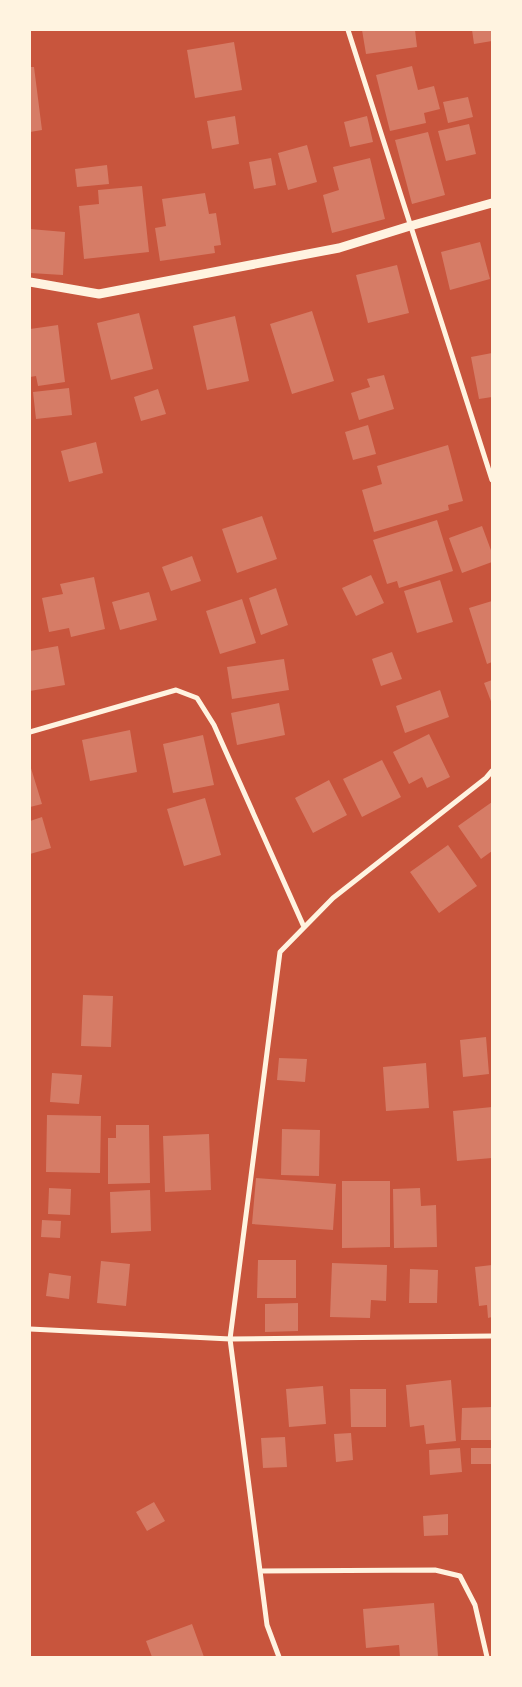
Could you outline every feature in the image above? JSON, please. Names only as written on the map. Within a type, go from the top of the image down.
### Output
[{"type":"street","points":[[348,30],[492,480]]},
{"type":"street","points":[[30,282],[99,294],[339,248],[492,203]]},
{"type":"street","points":[[30,732],[176,690],[197,698],[214,725],[304,928]]},
{"type":"street","points":[[279,1657],[267,1625],[230,1339],[280,952],[333,898],[486,778],[492,771]]},
{"type":"street","points":[[30,1329],[230,1339],[492,1336]]},
{"type":"street","points":[[260,1571],[435,1570],[460,1576],[475,1605],[487,1657]]},
{"type":"building","points":[[362,30],[415,30],[417,47],[366,54]]},
{"type":"building","points":[[472,30],[492,30],[492,41],[474,44]]},
{"type":"building","points":[[234,42],[242,90],[195,98],[187,50]]},
{"type":"building","points":[[412,66],[418,90],[434,86],[440,109],[424,113],[426,123],[390,131],[376,75]]},
{"type":"building","points":[[30,67],[34,67],[42,130],[30,132]]},
{"type":"building","points":[[468,97],[473,117],[448,123],[443,102]]},
{"type":"building","points":[[235,116],[239,144],[212,149],[207,121]]},
{"type":"building","points":[[367,116],[373,142],[350,147],[344,122]]},
{"type":"building","points":[[469,124],[476,154],[446,161],[438,131]]},
{"type":"building","points":[[428,132],[445,195],[412,204],[395,140]]},
{"type":"building","points":[[307,145],[317,182],[288,190],[278,153]]},
{"type":"building","points":[[271,158],[276,185],[254,189],[249,162]]},
{"type":"building","points":[[370,158],[385,219],[332,233],[323,195],[339,190],[333,167]]},
{"type":"building","points":[[107,165],[109,184],[77,187],[75,169]]},
{"type":"building","points":[[142,186],[149,252],[84,259],[79,206],[99,204],[98,190]]},
{"type":"building","points":[[205,193],[209,214],[216,213],[221,245],[214,246],[215,253],[160,261],[155,228],[166,226],[162,199]]},
{"type":"building","points":[[30,229],[65,232],[63,275],[30,273]]},
{"type":"building","points":[[480,242],[490,279],[450,290],[441,252]]},
{"type":"building","points":[[397,265],[409,313],[368,323],[356,275]]},
{"type":"building","points":[[312,311],[334,381],[292,394],[270,324]]},
{"type":"building","points":[[139,313],[153,369],[111,380],[97,323]]},
{"type":"building","points":[[235,316],[249,381],[207,390],[193,326]]},
{"type":"building","points":[[58,325],[65,382],[38,386],[36,376],[30,377],[30,329]]},
{"type":"building","points":[[492,353],[492,397],[479,399],[471,357]]},
{"type":"building","points":[[384,375],[394,409],[359,420],[351,393],[370,387],[367,379]]},
{"type":"building","points":[[69,388],[72,415],[36,419],[33,392]]},
{"type":"building","points":[[158,389],[166,414],[141,421],[134,397]]},
{"type":"building","points":[[368,425],[376,454],[353,460],[345,432]]},
{"type":"building","points":[[96,442],[103,473],[69,482],[61,451]]},
{"type":"building","points":[[448,445],[463,501],[448,505],[449,510],[374,532],[362,490],[382,484],[377,466]]},
{"type":"building","points":[[262,516],[277,559],[237,573],[222,529]]},
{"type":"building","points":[[437,520],[453,571],[399,588],[397,581],[387,584],[373,540]]},
{"type":"building","points":[[482,526],[492,553],[492,562],[462,573],[449,538]]},
{"type":"building","points":[[192,556],[201,581],[171,591],[162,567]]},
{"type":"building","points":[[371,575],[384,603],[356,616],[342,588]]},
{"type":"building","points":[[94,577],[105,629],[71,637],[69,628],[49,632],[42,598],[63,594],[60,584]]},
{"type":"building","points":[[440,580],[453,622],[417,633],[404,591]]},
{"type":"building","points":[[276,588],[288,625],[261,635],[249,598]]},
{"type":"building","points":[[149,592],[157,620],[120,630],[112,602]]},
{"type":"building","points":[[242,599],[256,643],[220,654],[206,611]]},
{"type":"building","points":[[492,601],[492,662],[487,664],[469,608]]},
{"type":"building","points":[[58,646],[65,685],[30,691],[30,651]]},
{"type":"building","points":[[392,652],[402,679],[381,686],[372,659]]},
{"type":"building","points":[[284,659],[289,690],[232,699],[227,667]]},
{"type":"building","points":[[492,680],[492,704],[484,683]]},
{"type":"building","points":[[440,690],[449,717],[405,733],[396,706]]},
{"type":"building","points":[[279,703],[285,735],[237,745],[231,713]]},
{"type":"building","points":[[130,730],[137,772],[90,781],[82,740]]},
{"type":"building","points":[[429,734],[450,777],[427,788],[422,777],[409,784],[393,752]]},
{"type":"building","points":[[203,735],[214,785],[173,793],[163,744]]},
{"type":"building","points":[[382,760],[401,797],[362,817],[343,779]]},
{"type":"building","points":[[30,765],[42,804],[30,807]]},
{"type":"building","points":[[329,780],[347,815],[313,833],[295,798]]},
{"type":"building","points":[[205,798],[221,855],[184,866],[167,809]]},
{"type":"building","points":[[492,802],[492,851],[481,859],[458,826]]},
{"type":"building","points":[[42,817],[51,848],[30,854],[30,821]]},
{"type":"building","points":[[448,845],[477,886],[439,913],[410,872]]},
{"type":"building","points":[[83,995],[113,996],[111,1047],[81,1046]]},
{"type":"building","points":[[486,1037],[489,1074],[463,1077],[460,1040]]},
{"type":"building","points":[[279,1058],[307,1059],[305,1082],[277,1080]]},
{"type":"building","points":[[426,1063],[429,1108],[386,1111],[383,1067]]},
{"type":"building","points":[[52,1073],[82,1075],[79,1104],[50,1102]]},
{"type":"building","points":[[492,1107],[492,1158],[457,1161],[453,1111]]},
{"type":"building","points":[[47,1115],[101,1116],[100,1173],[46,1172]]},
{"type":"building","points":[[116,1125],[149,1125],[150,1183],[108,1184],[108,1138],[116,1138]]},
{"type":"building","points":[[282,1129],[320,1130],[319,1176],[281,1175]]},
{"type":"building","points":[[209,1134],[211,1190],[165,1192],[163,1136]]},
{"type":"building","points":[[256,1178],[336,1184],[333,1230],[252,1224]]},
{"type":"building","points":[[342,1181],[390,1181],[390,1247],[342,1248]]},
{"type":"building","points":[[49,1188],[71,1189],[70,1215],[48,1214]]},
{"type":"building","points":[[420,1188],[421,1206],[436,1205],[437,1247],[394,1248],[393,1189]]},
{"type":"building","points":[[150,1190],[151,1231],[111,1233],[110,1192]]},
{"type":"building","points":[[42,1220],[61,1221],[60,1238],[41,1237]]},
{"type":"building","points":[[258,1260],[296,1260],[296,1298],[257,1298]]},
{"type":"building","points":[[101,1261],[130,1264],[126,1306],[97,1303]]},
{"type":"building","points":[[332,1263],[387,1265],[386,1301],[371,1300],[370,1318],[330,1317]]},
{"type":"building","points":[[492,1265],[492,1317],[488,1318],[487,1305],[479,1306],[475,1267]]},
{"type":"building","points":[[410,1269],[438,1270],[437,1303],[409,1303]]},
{"type":"building","points":[[49,1273],[71,1276],[69,1299],[46,1296]]},
{"type":"building","points":[[298,1303],[298,1331],[265,1332],[265,1304]]},
{"type":"building","points":[[451,1380],[456,1441],[426,1444],[424,1425],[410,1427],[406,1385]]},
{"type":"building","points":[[323,1386],[326,1424],[289,1427],[286,1389]]},
{"type":"building","points":[[350,1389],[386,1389],[386,1427],[351,1427]]},
{"type":"building","points":[[492,1407],[492,1440],[461,1440],[462,1408]]},
{"type":"building","points":[[351,1433],[353,1460],[336,1462],[334,1434]]},
{"type":"building","points":[[285,1437],[287,1467],[263,1468],[261,1438]]},
{"type":"building","points":[[460,1448],[462,1472],[430,1475],[429,1450]]},
{"type":"building","points":[[471,1448],[491,1448],[491,1464],[471,1464]]},
{"type":"building","points":[[154,1502],[165,1521],[147,1531],[136,1512]]},
{"type":"building","points":[[448,1514],[448,1535],[424,1536],[423,1516]]},
{"type":"building","points":[[434,1603],[438,1656],[400,1657],[399,1645],[366,1648],[363,1609]]},
{"type":"building","points":[[192,1624],[204,1657],[152,1657],[146,1641]]}]
